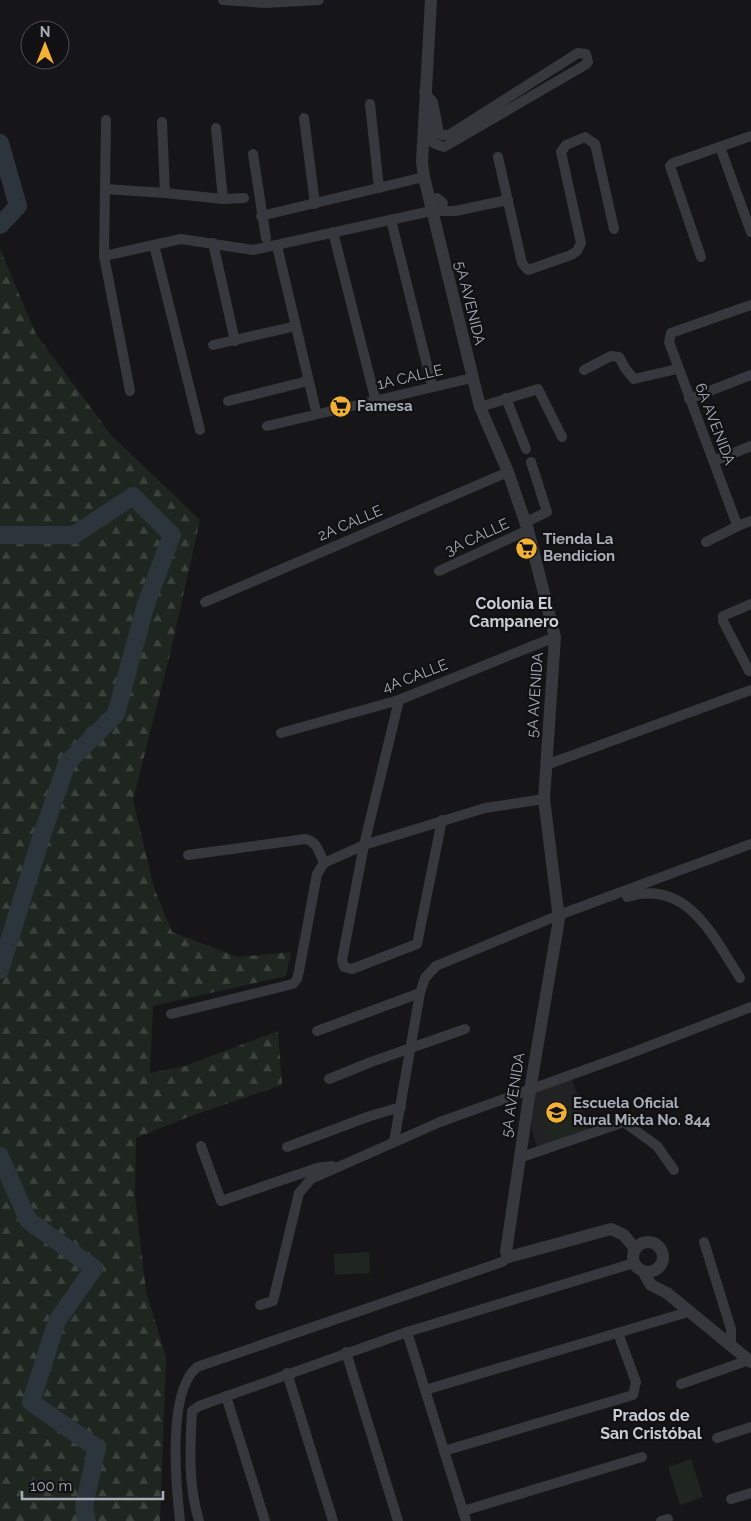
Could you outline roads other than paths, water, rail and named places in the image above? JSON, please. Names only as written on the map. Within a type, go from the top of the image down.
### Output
[{"type":"street","points":[[223,0],[265,3],[319,0]]},
{"type":"street","name":"5A AVENIDA","points":[[431,0],[424,92],[422,162],[424,177],[434,207],[480,407],[508,472],[527,526],[555,637],[544,799],[559,917],[507,1244],[509,1257]]},
{"type":"street","points":[[578,53],[584,53],[588,58],[585,65],[444,147],[433,143],[430,129],[429,105],[424,92],[433,102],[439,133],[441,136],[449,135],[578,53]]},
{"type":"street","points":[[370,104],[380,188]]},
{"type":"street","points":[[304,118],[315,204]]},
{"type":"street","points":[[106,120],[104,256],[130,391]]},
{"type":"street","points":[[162,122],[165,193]]},
{"type":"street","points":[[216,128],[223,199]]},
{"type":"street","points":[[701,257],[670,166],[673,163],[751,136]]},
{"type":"street","points":[[498,157],[524,267],[528,270],[536,269],[577,251],[581,243],[561,152],[566,145],[585,137],[595,144],[614,229]]},
{"type":"street","points":[[720,147],[751,232]]},
{"type":"street","points":[[253,154],[261,216],[266,238]]},
{"type":"street","points":[[261,216],[424,177]]},
{"type":"street","points":[[105,190],[165,193],[223,199],[244,198]]},
{"type":"street","points":[[104,256],[181,239],[253,250],[391,220],[434,207],[455,211],[508,200]]},
{"type":"street","points":[[391,220],[431,381]]},
{"type":"street","points":[[333,232],[374,394]]},
{"type":"street","points":[[213,243],[235,341]]},
{"type":"street","points":[[154,245],[200,430]]},
{"type":"street","points":[[277,246],[315,408]]},
{"type":"street","name":"6A AVENIDA","points":[[738,523],[677,369],[669,337],[671,333],[751,305]]},
{"type":"street","points":[[213,345],[296,326]]},
{"type":"street","points":[[584,370],[611,356],[619,357],[634,379],[677,369]]},
{"type":"street","points":[[689,399],[751,375]]},
{"type":"street","name":"1A CALLE","points":[[266,426],[472,378]]},
{"type":"street","points":[[228,401],[308,381]]},
{"type":"street","points":[[480,407],[538,389],[562,437]]},
{"type":"street","points":[[506,398],[526,449]]},
{"type":"street","points":[[714,461],[751,446]]},
{"type":"street","name":"3A CALLE","points":[[439,571],[527,526],[547,512],[531,462]]},
{"type":"street","name":"2A CALLE","points":[[205,602],[508,472]]},
{"type":"street","points":[[706,542],[738,523],[751,520]]},
{"type":"street","points":[[749,671],[726,627],[723,616],[751,604]]},
{"type":"street","name":"4A CALLE","points":[[281,733],[399,700],[555,637]]},
{"type":"street","points":[[546,765],[751,690]]},
{"type":"street","points":[[399,700],[364,846],[342,960],[344,967],[352,969],[417,944],[442,820]]},
{"type":"street","points":[[171,1014],[293,984],[297,979],[299,971],[317,874],[324,863],[364,846],[442,820],[485,808],[544,799]]},
{"type":"street","points":[[188,855],[305,839],[312,840],[316,845],[324,863]]},
{"type":"street","points":[[394,1142],[412,1048],[420,993],[424,978],[436,966],[751,844]]},
{"type":"street","points":[[559,917],[641,892],[654,892],[669,896],[682,902],[702,920],[740,978]]},
{"type":"street","points":[[317,1031],[420,993]]},
{"type":"street","points":[[260,1305],[273,1301],[299,1194],[311,1179],[440,1122],[626,1056],[751,1007]]},
{"type":"street","points":[[329,1079],[465,1029]]},
{"type":"street","points":[[287,1147],[370,1116],[401,1107]]},
{"type":"street","points":[[520,1158],[618,1122],[624,1122],[657,1146],[674,1170]]},
{"type":"street","points":[[201,1146],[221,1201],[317,1168],[348,1164]]},
{"type":"street","points":[[180,1521],[175,1466],[178,1411],[187,1380],[196,1367],[502,1262],[509,1257],[569,1235],[620,1224],[628,1230],[637,1247]]},
{"type":"street","points":[[199,1521],[192,1498],[192,1411],[287,1373],[408,1332],[638,1267],[651,1272],[658,1268],[662,1259],[661,1250],[649,1242],[637,1247],[633,1256],[638,1267],[651,1285],[667,1293],[750,1361]]},
{"type":"street","points":[[704,1242],[732,1329],[732,1346]]},
{"type":"street","points":[[658,1268],[667,1293]]},
{"type":"street","points":[[426,1390],[688,1312]]},
{"type":"street","points":[[408,1332],[464,1516],[642,1457]]},
{"type":"street","points":[[444,1451],[633,1394],[636,1382],[618,1332]]},
{"type":"street","points":[[346,1352],[398,1521]]},
{"type":"street","points":[[681,1384],[750,1361]]},
{"type":"street","points":[[287,1373],[332,1521]]},
{"type":"street","points":[[226,1396],[265,1521]]},
{"type":"street","points":[[717,1438],[751,1427]]},
{"type":"street","points":[[731,1499],[751,1493]]},
{"type":"waterway","points":[[0,143],[18,206],[0,225]]},
{"type":"waterway","points":[[0,535],[74,535],[133,496],[172,535],[146,604],[116,714],[67,763],[41,838],[0,970]]},
{"type":"waterway","points":[[0,1156],[28,1220],[94,1268],[57,1321],[31,1402],[97,1448],[84,1506],[87,1521]]},
{"type":"place","name":"Famesa","points":[[341,406]]},
{"type":"place","name":"Tienda La Bendicion","points":[[527,548]]},
{"type":"place","name":"Escuela Oficial Rural Mixta No. 844","points":[[557,1112]]},
{"type":"district","name":"Colonia El Campanero","points":[[514,612]]},
{"type":"district","name":"Prados de San Cristóbal","points":[[651,1424]]}]
